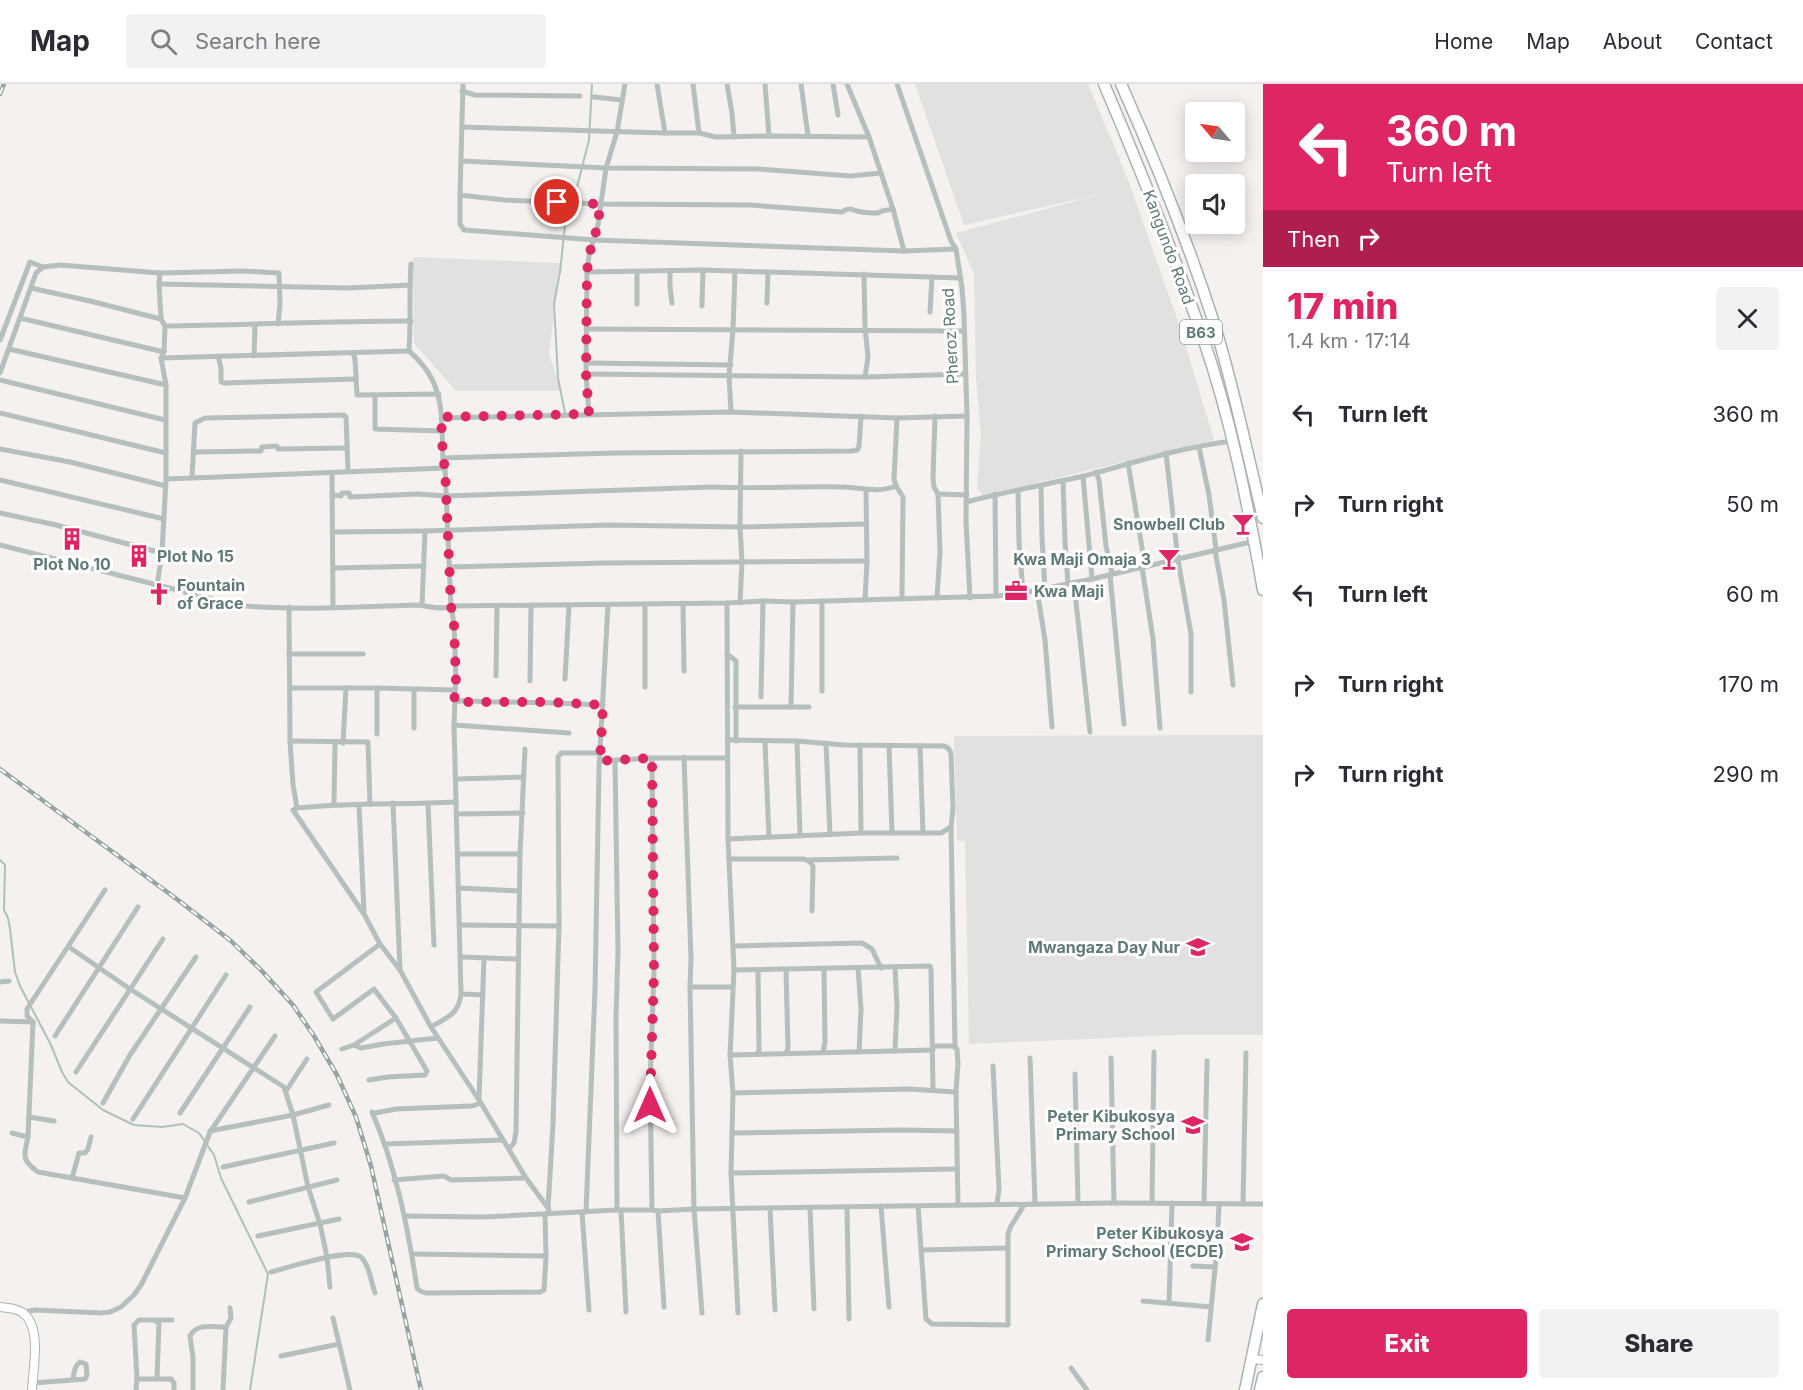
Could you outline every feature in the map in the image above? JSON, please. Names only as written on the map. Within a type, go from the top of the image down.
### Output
[{"type":"highway","name":"Kangundo Road","points":[[1104,84],[1163,225],[1205,344],[1233,441],[1263,590]]},
{"type":"highway","name":"Kangundo Road","points":[[1121,84],[1150,149],[1214,325],[1263,518]]},
{"type":"highway","points":[[1245,1390],[1258,1359],[1263,1304]]},
{"type":"highway","points":[[1260,1390],[1263,1377]]},
{"type":"street","points":[[463,84],[460,224],[464,230],[594,240],[904,252],[956,249]]},
{"type":"street","points":[[589,414],[586,374],[587,272],[606,168],[617,132],[625,84]]},
{"type":"street","points":[[657,84],[666,133]]},
{"type":"street","points":[[693,84],[699,134]]},
{"type":"street","points":[[727,84],[734,137]]},
{"type":"street","points":[[765,84],[769,136]]},
{"type":"street","points":[[801,84],[808,136]]},
{"type":"street","points":[[833,84],[838,114]]},
{"type":"street","points":[[847,84],[869,137],[893,209],[904,252]]},
{"type":"street","name":"Pheroz Road","points":[[897,84],[951,241],[956,249],[961,278],[966,374],[966,502],[970,598]]},
{"type":"street","points":[[462,92],[475,95],[580,96]]},
{"type":"street","points":[[594,97],[622,100]]},
{"type":"street","points":[[462,127],[652,131],[716,137],[869,137]]},
{"type":"street","points":[[461,161],[606,168],[759,169],[850,176],[881,173]]},
{"type":"street","points":[[460,195],[504,200],[600,204],[750,205],[842,212],[853,208],[858,212],[878,213],[893,209]]},
{"type":"street","points":[[0,340],[30,262],[43,267],[60,265],[160,273],[243,271],[279,273],[278,324]]},
{"type":"street","points":[[409,351],[411,264]]},
{"type":"street","points":[[0,373],[36,273],[43,267]]},
{"type":"street","points":[[587,272],[703,270],[961,278]]},
{"type":"street","points":[[702,306],[703,270]]},
{"type":"street","points":[[730,412],[729,375],[734,330],[735,271]]},
{"type":"street","points":[[637,272],[637,304]]},
{"type":"street","points":[[670,272],[672,303]]},
{"type":"street","points":[[767,303],[768,272]]},
{"type":"street","points":[[157,586],[162,553],[166,482],[166,385],[163,355],[165,326],[161,319],[160,273]]},
{"type":"street","points":[[864,274],[868,357],[865,377]]},
{"type":"street","points":[[930,312],[932,277]]},
{"type":"street","points":[[159,284],[350,288],[410,285]]},
{"type":"street","points":[[31,288],[161,319]]},
{"type":"street","points":[[20,318],[163,355],[254,356],[409,351],[427,369],[434,381],[439,394],[445,468],[455,649],[454,725],[461,994],[459,1006],[454,1013],[431,1027]]},
{"type":"street","points":[[165,326],[411,321]]},
{"type":"street","points":[[254,356],[255,325]]},
{"type":"street","points":[[586,329],[964,332]]},
{"type":"street","points":[[9,350],[166,385]]},
{"type":"street","points":[[353,352],[357,395],[439,394]]},
{"type":"street","points":[[218,356],[221,382],[224,383],[356,379]]},
{"type":"street","points":[[586,363],[731,365]]},
{"type":"street","points":[[586,374],[865,377],[966,374]]},
{"type":"street","points":[[0,380],[165,420]]},
{"type":"street","points":[[375,396],[375,429],[442,431]]},
{"type":"street","points":[[441,417],[730,412],[897,418],[967,416]]},
{"type":"street","points":[[0,413],[166,453]]},
{"type":"street","points":[[192,477],[195,423],[205,417],[344,415],[346,417],[348,471]]},
{"type":"street","points":[[443,458],[615,453],[855,451],[859,447],[861,416]]},
{"type":"street","points":[[935,416],[933,478],[938,494],[940,552],[937,598]]},
{"type":"street","points":[[897,418],[894,479],[903,497],[902,599]]},
{"type":"street","points":[[966,502],[1063,481],[1166,453],[1233,441]]},
{"type":"street","points":[[194,452],[261,452],[262,447],[277,446],[279,449],[347,448]]},
{"type":"street","points":[[1198,447],[1209,495],[1233,685]]},
{"type":"street","points":[[0,449],[166,482],[192,477],[445,468]]},
{"type":"street","points":[[740,603],[741,452]]},
{"type":"street","points":[[1166,453],[1178,560],[1191,634],[1191,692]]},
{"type":"street","points":[[1128,463],[1153,639],[1160,728]]},
{"type":"street","points":[[332,471],[333,608]]},
{"type":"street","points":[[1096,472],[1099,480],[1111,574],[1124,724]]},
{"type":"street","points":[[1083,476],[1092,579]]},
{"type":"street","points":[[0,480],[164,519]]},
{"type":"street","points":[[1063,481],[1065,541],[1090,732]]},
{"type":"street","points":[[333,495],[341,496],[342,493],[349,493],[350,496],[417,494],[447,496],[712,487],[741,489],[845,487],[882,490],[896,486]]},
{"type":"street","points":[[1041,486],[1045,589]]},
{"type":"street","points":[[865,600],[866,490]]},
{"type":"street","points":[[1018,491],[1023,593]]},
{"type":"street","points":[[938,494],[967,495]]},
{"type":"street","points":[[995,494],[996,596]]},
{"type":"street","points":[[0,513],[162,553]]},
{"type":"street","points":[[332,532],[608,525],[866,524]]},
{"type":"street","points":[[422,605],[425,531]]},
{"type":"street","points":[[0,545],[236,605],[333,608],[422,605],[447,608],[451,606],[740,603],[996,596],[1071,584],[1254,541]]},
{"type":"street","points":[[450,567],[867,561]]},
{"type":"street","points":[[334,568],[424,566]]},
{"type":"street","points":[[1037,590],[1045,640],[1052,727]]},
{"type":"street","points":[[822,600],[822,691]]},
{"type":"street","points":[[761,697],[763,601]]},
{"type":"street","points":[[791,707],[793,602]]},
{"type":"street","points":[[683,603],[684,671]]},
{"type":"street","points":[[727,603],[728,839],[734,970],[730,1055],[733,1093],[731,1173],[738,1313]]},
{"type":"street","points":[[589,1310],[584,1212],[594,990],[600,753],[608,604]]},
{"type":"street","points":[[645,604],[645,687]]},
{"type":"street","points":[[530,681],[531,605]]},
{"type":"street","points":[[565,679],[569,605]]},
{"type":"street","points":[[496,676],[497,606]]},
{"type":"street","points":[[289,607],[290,741],[297,808]]},
{"type":"street","points":[[289,654],[363,654]]},
{"type":"street","points":[[727,654],[736,661],[736,741]]},
{"type":"street","points":[[290,688],[454,690]]},
{"type":"street","points":[[343,743],[346,688]]},
{"type":"street","points":[[377,688],[377,734]]},
{"type":"street","points":[[414,690],[414,729]]},
{"type":"street","points":[[455,702],[547,702],[603,705]]},
{"type":"street","points":[[727,707],[809,707]]},
{"type":"street","points":[[454,725],[569,733]]},
{"type":"street","points":[[728,740],[797,741],[844,746],[944,746],[951,753],[955,1047],[958,1064],[956,1092],[958,1205]]},
{"type":"street","points":[[290,741],[368,742],[370,804]]},
{"type":"street","points":[[797,741],[800,836]]},
{"type":"street","points":[[765,742],[769,837]]},
{"type":"street","points":[[334,804],[335,743]]},
{"type":"street","points":[[825,743],[830,835]]},
{"type":"street","points":[[860,745],[861,833]]},
{"type":"street","points":[[889,746],[891,833]]},
{"type":"street","points":[[920,746],[923,833]]},
{"type":"street","points":[[509,1149],[514,1143],[516,1132],[519,891],[525,749]]},
{"type":"street","points":[[480,1101],[472,1106],[372,1112],[386,1144],[405,1216],[417,1288],[426,1293],[540,1292],[545,1287],[554,1113],[559,926],[558,757],[561,753],[600,753]]},
{"type":"street","points":[[600,761],[684,757],[727,758]]},
{"type":"street","points":[[684,757],[694,1209],[702,1313]]},
{"type":"street","points":[[652,758],[654,959],[650,1084],[655,1211],[664,1307]]},
{"type":"street","points":[[615,761],[619,1210],[626,1312]]},
{"type":"street","points":[[456,779],[524,777]]},
{"type":"street","points":[[456,802],[359,806],[334,804],[293,810],[364,914],[380,944],[400,970],[431,1027],[480,1101],[548,1212]]},
{"type":"street","points":[[393,803],[400,970]]},
{"type":"street","points":[[428,804],[434,945]]},
{"type":"street","points":[[359,806],[364,914]]},
{"type":"street","points":[[457,814],[523,813]]},
{"type":"street","points":[[728,839],[861,833],[941,833],[951,827]]},
{"type":"street","points":[[458,854],[520,854]]},
{"type":"street","points":[[729,859],[897,858]]},
{"type":"street","points":[[807,860],[813,866],[812,911]]},
{"type":"street","points":[[459,888],[519,891]]},
{"type":"street","points":[[105,891],[27,1009],[27,1016],[33,1022],[28,1137],[24,1156],[28,1164],[38,1172],[185,1198]]},
{"type":"street","points":[[55,1036],[138,907]]},
{"type":"street","points":[[460,925],[559,926]]},
{"type":"street","points":[[76,1072],[163,939]]},
{"type":"street","points":[[733,946],[862,943],[872,949],[881,968]]},
{"type":"street","points":[[369,1080],[425,1075],[427,1071],[396,1018],[374,989],[334,1019],[316,992],[380,944]]},
{"type":"street","points":[[69,947],[130,989],[280,1084],[286,1091],[308,1187],[320,1224],[330,1287]]},
{"type":"street","points":[[103,1103],[130,1055],[196,957]]},
{"type":"street","points":[[461,957],[518,959]]},
{"type":"street","points":[[480,1101],[484,958]]},
{"type":"street","points":[[734,970],[930,967],[933,1089]]},
{"type":"street","points":[[858,968],[861,1010],[859,1052]]},
{"type":"street","points":[[895,968],[896,1051]]},
{"type":"street","points":[[823,1052],[825,1042],[824,969]]},
{"type":"street","points":[[757,1054],[759,1051],[758,970]]},
{"type":"street","points":[[786,970],[788,1049],[786,1053]]},
{"type":"street","points":[[133,1119],[226,975]]},
{"type":"street","points":[[0,982],[9,981]]},
{"type":"street","points":[[690,987],[732,987]]},
{"type":"street","points":[[461,994],[483,995]]},
{"type":"street","points":[[180,1113],[250,1007]]},
{"type":"street","points":[[342,1049],[354,1045],[396,1018]]},
{"type":"street","points":[[0,1021],[33,1022]]},
{"type":"street","points":[[22,1312],[36,1310],[110,1312],[121,1307],[134,1295],[141,1286],[185,1198],[210,1132],[275,1036]]},
{"type":"street","points":[[354,1045],[361,1048],[438,1038]]},
{"type":"street","points":[[730,1055],[896,1051],[955,1047]]},
{"type":"street","points":[[1152,1203],[1154,1052]]},
{"type":"street","points":[[1242,1204],[1246,1053]]},
{"type":"street","points":[[1030,1058],[1035,1204]]},
{"type":"street","points":[[1111,1058],[1114,1203]]},
{"type":"street","points":[[286,1091],[307,1059]]},
{"type":"street","points":[[1204,1204],[1207,1061]]},
{"type":"street","points":[[993,1066],[999,1189],[997,1204]]},
{"type":"street","points":[[1075,1074],[1078,1203]]},
{"type":"street","points":[[733,1093],[933,1089],[956,1092]]},
{"type":"street","points":[[210,1132],[329,1105]]},
{"type":"street","points":[[29,1117],[54,1121]]},
{"type":"street","points":[[732,1133],[957,1131]]},
{"type":"street","points":[[12,1133],[28,1137]]},
{"type":"street","points":[[72,1178],[79,1153],[88,1149],[91,1137]]},
{"type":"street","points":[[386,1144],[503,1140]]},
{"type":"street","points":[[223,1167],[334,1143]]},
{"type":"street","points":[[731,1173],[957,1169]]},
{"type":"street","points":[[394,1180],[444,1176],[451,1180],[526,1178]]},
{"type":"street","points":[[249,1202],[337,1180]]},
{"type":"street","points":[[1169,1303],[1172,1203]]},
{"type":"street","points":[[405,1216],[484,1217],[619,1210],[997,1204],[1263,1204]]},
{"type":"street","points":[[1208,1340],[1219,1204]]},
{"type":"street","points":[[918,1206],[928,1322],[932,1324],[1008,1325],[1008,1231],[1024,1205]]},
{"type":"street","points":[[881,1206],[889,1307]]},
{"type":"street","points":[[810,1208],[814,1309]]},
{"type":"street","points":[[847,1208],[849,1318]]},
{"type":"street","points":[[770,1209],[775,1310]]},
{"type":"street","points":[[258,1236],[339,1219]]},
{"type":"street","points":[[1171,1244],[1217,1248]]},
{"type":"street","points":[[921,1250],[1008,1248]]},
{"type":"street","points":[[272,1272],[327,1257],[355,1254],[359,1255],[367,1266],[375,1293]]},
{"type":"street","points":[[412,1254],[546,1256]]},
{"type":"street","points":[[1193,1266],[1215,1267]]},
{"type":"street","points":[[1143,1301],[1211,1307]]},
{"type":"street","points":[[0,1307],[22,1312],[30,1321],[34,1332],[32,1386],[74,1380]]},
{"type":"street","points":[[224,1390],[226,1327],[231,1318],[230,1308]]},
{"type":"street","points":[[333,1318],[350,1390]]},
{"type":"street","points":[[136,1390],[134,1325],[139,1320],[172,1320]]},
{"type":"street","points":[[153,1320],[159,1323],[157,1379]]},
{"type":"street","points":[[193,1390],[190,1336],[192,1332],[197,1328],[226,1327]]},
{"type":"street","points":[[281,1356],[339,1344]]},
{"type":"street","points":[[1071,1368],[1087,1390]]},
{"type":"street","points":[[137,1379],[173,1380],[174,1390]]},
{"type":"shaded area","points":[[915,84],[1088,84],[1127,177],[1180,327],[1214,440],[983,496],[977,488],[981,434],[976,378],[974,274],[956,233],[1106,193],[964,225]]},
{"type":"shaded area","points":[[413,257],[561,263],[549,353],[561,391],[456,391],[414,343]]},
{"type":"shaded area","points":[[1263,735],[1263,1035],[1177,1035],[969,1044],[965,841],[957,840],[954,736]]},
{"type":"waterway","points":[[565,413],[558,378],[554,303],[565,225],[589,140],[592,84]]},
{"type":"waterway","points":[[0,860],[5,865],[4,910],[10,929],[15,972],[68,1082],[103,1110],[134,1125],[162,1127],[183,1124],[199,1133],[214,1155],[221,1178],[268,1274],[250,1390]]},
{"type":"railway","points":[[0,94],[4,84]]},
{"type":"railway","points":[[0,769],[231,941],[293,1005],[337,1075],[356,1117],[371,1166],[421,1390]]},
{"type":"place","name":"Snowbell Club","points":[[1243,524]]},
{"type":"place","name":"Plot No 10","points":[[72,539]]},
{"type":"place","name":"Plot No 15","points":[[139,556]]},
{"type":"place","name":"Kwa Maji Omaja 3","points":[[1169,559]]},
{"type":"place","name":"Kwa Maji","points":[[1016,591]]},
{"type":"place","name":"Fountain of Grace","points":[[159,594]]},
{"type":"place","name":"Mwangaza Day Nur","points":[[1198,947]]},
{"type":"place","name":"Peter Kibukosya Primary School","points":[[1193,1125]]},
{"type":"place","name":"Peter Kibukosya Primary School (ECDE)","points":[[1242,1242]]},
{"type":"route","points":[[557,202],[600,204],[598,225],[589,255],[587,272],[586,374],[589,414],[441,417],[451,606],[454,624],[455,702],[460,700],[603,705],[600,761],[652,758],[654,971],[650,1105]]}]
